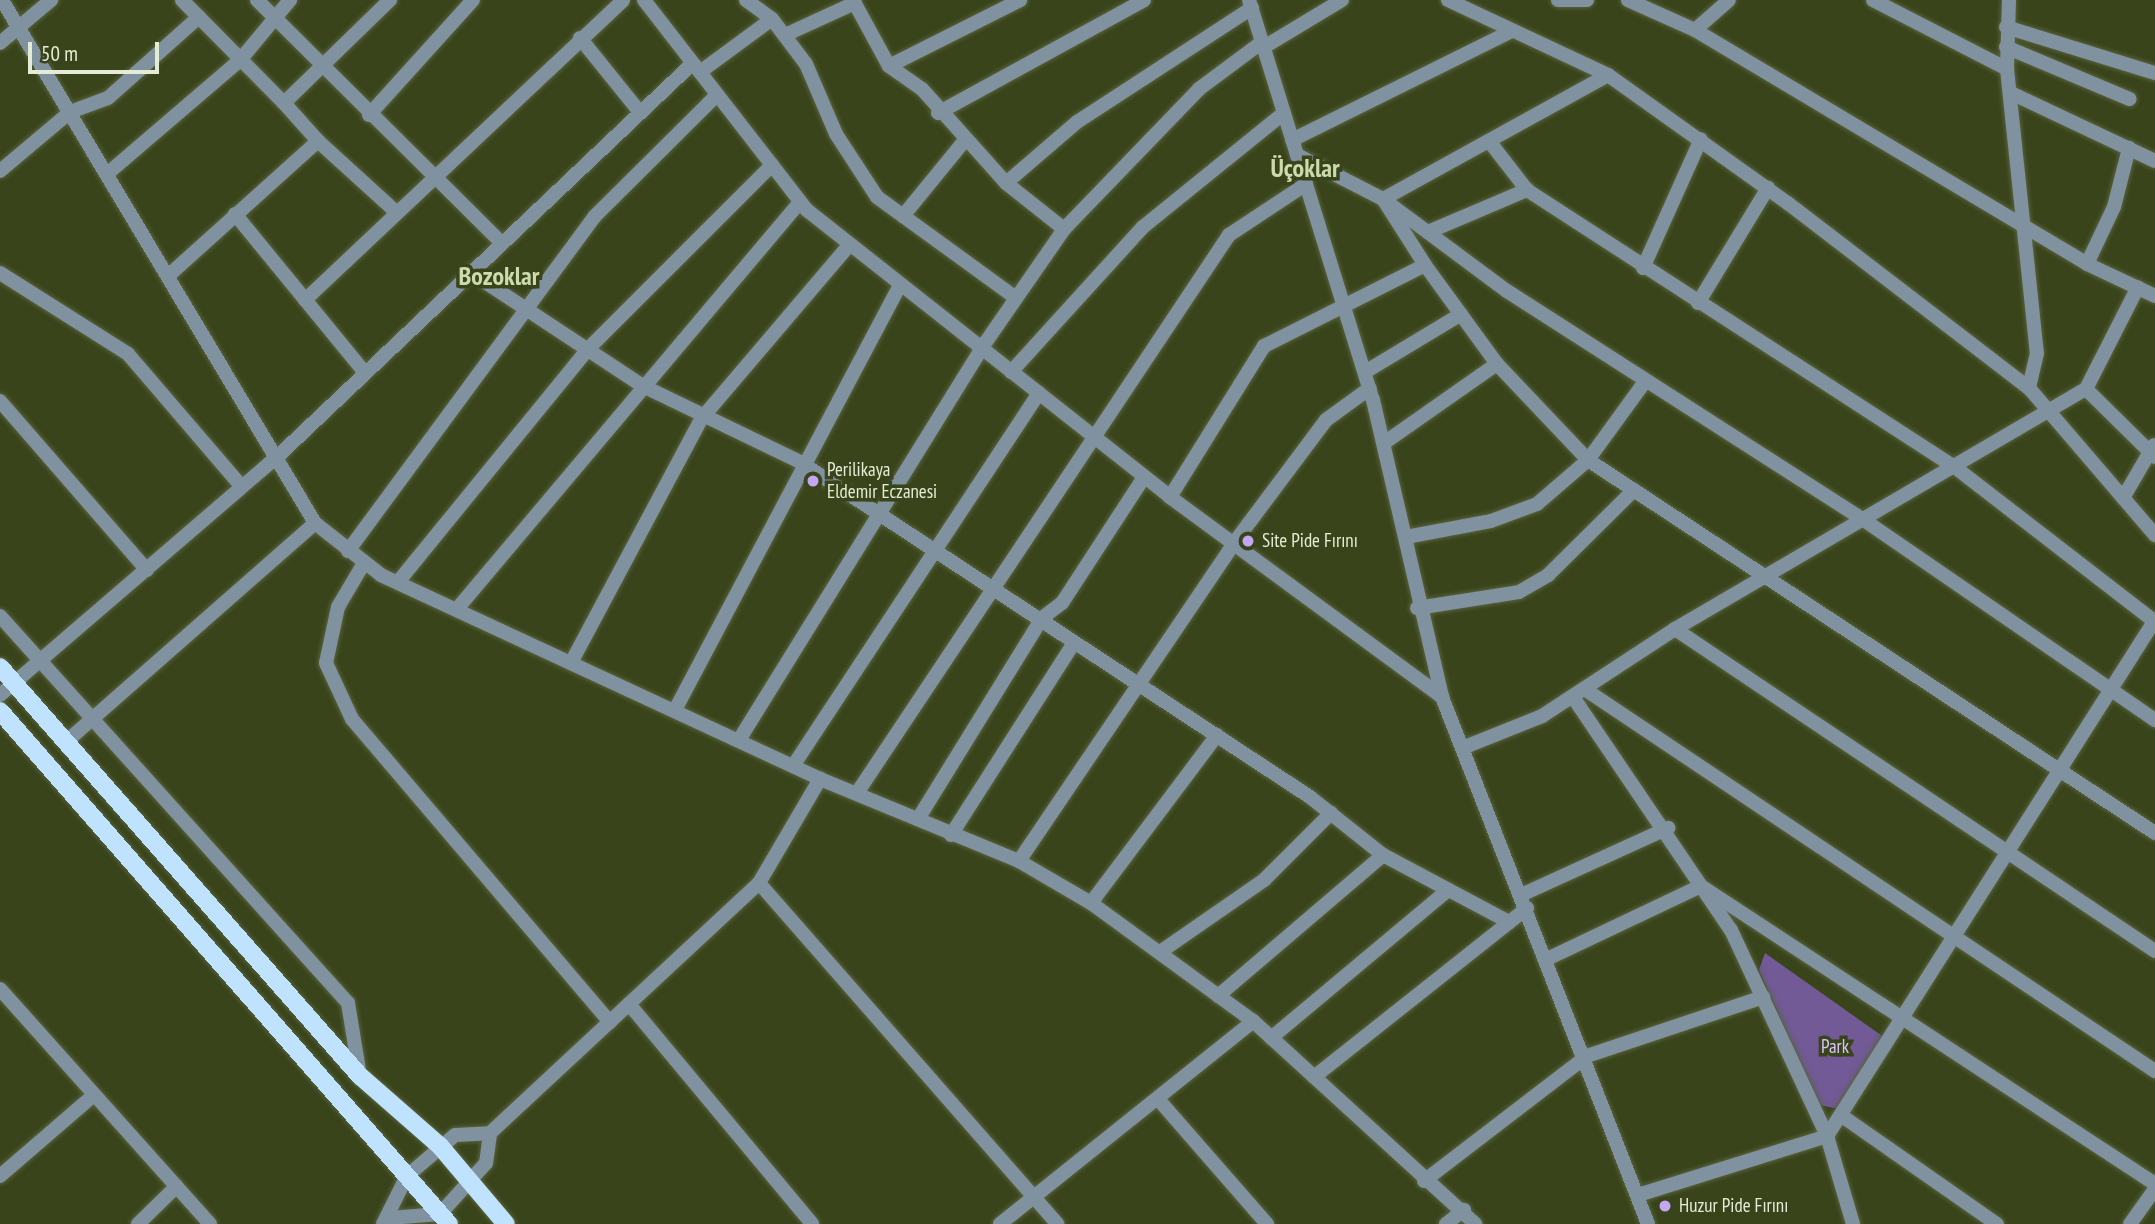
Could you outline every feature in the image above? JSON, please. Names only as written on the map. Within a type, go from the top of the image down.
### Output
[{"type":"main road","points":[[0,667],[360,1076],[440,1146],[474,1182],[506,1224]]},
{"type":"main road","points":[[0,711],[445,1219]]},
{"type":"street","points":[[2,0],[315,523],[348,551],[398,582],[820,779],[1019,861],[1091,903],[1163,950],[1253,1021],[1424,1181],[1464,1210],[1475,1224]]},
{"type":"street","points":[[0,43],[51,0]]},
{"type":"street","points":[[257,0],[369,115],[501,242]]},
{"type":"street","points":[[107,174],[241,59],[290,0]]},
{"type":"street","points":[[284,103],[321,64],[390,0]]},
{"type":"street","points":[[369,115],[473,0]]},
{"type":"street","points":[[305,300],[622,0]]},
{"type":"street","points":[[644,0],[800,202],[849,245],[899,287],[1170,497],[1441,697]]},
{"type":"street","points":[[748,4],[769,0]]},
{"type":"street","points":[[889,66],[1020,0]]},
{"type":"street","points":[[938,113],[1144,0]]},
{"type":"street","points":[[739,740],[981,349],[1063,229],[1199,89],[1263,44],[1342,0]]},
{"type":"street","points":[[1448,0],[1510,32],[1608,75],[1768,188],[2029,388],[2155,535]]},
{"type":"street","points":[[1558,0],[1587,0]]},
{"type":"street","points":[[1628,0],[1695,30],[2087,264],[2155,296]]},
{"type":"street","points":[[1695,30],[1730,0]]},
{"type":"street","points":[[1873,0],[2007,69]]},
{"type":"street","points":[[2009,0],[2006,27],[2007,69],[2037,353],[2029,388]]},
{"type":"street","points":[[785,35],[854,1],[889,66],[922,89],[938,113],[1006,183],[1063,229]]},
{"type":"street","points":[[188,2],[199,17],[318,141],[397,212]]},
{"type":"street","points":[[748,4],[772,19],[785,35],[877,197],[1016,298]]},
{"type":"street","points":[[1006,183],[1077,122],[1250,4],[1370,388],[1406,537],[1417,608],[1441,697],[1465,747],[1587,1056],[1648,1224]]},
{"type":"street","points":[[0,172],[70,112],[108,98],[199,17]]},
{"type":"street","points":[[0,695],[43,662],[276,458],[639,111],[696,67],[772,19]]},
{"type":"street","points":[[2006,27],[2155,73]]},
{"type":"street","points":[[1292,140],[1510,32]]},
{"type":"street","points":[[580,38],[639,111]]},
{"type":"street","points":[[2006,47],[2130,99]]},
{"type":"street","points":[[1383,199],[1608,75]]},
{"type":"street","points":[[2011,93],[2155,161]]},
{"type":"street","points":[[348,551],[530,311],[595,216],[718,95]]},
{"type":"street","points":[[1011,372],[1143,227],[1284,113]]},
{"type":"street","points":[[1643,268],[1701,139]]},
{"type":"street","points":[[903,216],[965,140]]},
{"type":"street","points":[[168,276],[318,141]]},
{"type":"street","points":[[1489,141],[1527,190],[1643,268],[1956,468],[2154,620],[1903,1020],[1827,1136],[1638,1195]]},
{"type":"street","points":[[2087,264],[2114,206],[2129,148]]},
{"type":"street","points":[[1297,155],[1383,199],[1644,383],[1861,518],[2155,720]]},
{"type":"street","points":[[398,582],[589,348],[772,165]]},
{"type":"street","points":[[858,793],[1091,435],[1229,235],[1306,184]]},
{"type":"street","points":[[1698,303],[1768,188]]},
{"type":"street","points":[[1428,232],[1527,190]]},
{"type":"street","points":[[1383,199],[1425,265],[1497,364],[1588,460],[1767,575],[2155,834]]},
{"type":"street","points":[[457,609],[800,202]]},
{"type":"street","points":[[235,214],[365,373]]},
{"type":"street","points":[[572,662],[702,418],[849,245]]},
{"type":"street","points":[[1170,497],[1264,346],[1425,265]]},
{"type":"street","points":[[470,272],[643,386],[702,418],[800,462],[990,588],[1042,618],[1134,685],[1217,735],[1331,813],[1383,855],[1509,922]]},
{"type":"street","points":[[0,273],[128,354],[242,487]]},
{"type":"street","points":[[675,710],[800,462],[899,287]]},
{"type":"street","points":[[1465,747],[1580,694],[1675,629],[1861,518],[1956,468],[2086,389],[2138,287]]},
{"type":"street","points":[[1365,372],[1461,314]]},
{"type":"street","points":[[1384,443],[1497,364]]},
{"type":"street","points":[[1406,537],[1491,521],[1537,504],[1588,460],[1644,383]]},
{"type":"street","points":[[1019,861],[1134,685],[1234,543],[1326,420],[1370,388]]},
{"type":"street","points":[[2086,389],[2153,451],[2123,498]]},
{"type":"street","points":[[793,766],[938,553],[1039,393]]},
{"type":"street","points":[[0,401],[147,570]]},
{"type":"street","points":[[918,819],[1042,618],[1062,603],[1144,477]]},
{"type":"street","points":[[1417,608],[1519,592],[1548,575],[1634,490]]},
{"type":"street","points":[[67,741],[315,523]]},
{"type":"street","points":[[364,563],[338,607],[326,663],[352,719],[610,1022]]},
{"type":"street","points":[[0,616],[43,662],[91,721],[348,1003],[360,1076]]},
{"type":"street","points":[[1675,629],[2005,854],[2155,951]]},
{"type":"street","points":[[951,835],[1074,643]]},
{"type":"street","points":[[1580,694],[1731,930],[1827,1136],[1853,1224]]},
{"type":"street","points":[[1580,694],[2155,1071]]},
{"type":"street","points":[[1091,903],[1217,735]]},
{"type":"street","points":[[490,1133],[486,1163],[445,1219],[386,1221],[407,1176],[440,1146],[455,1135],[490,1133],[759,883],[820,779]]},
{"type":"street","points":[[1163,950],[1264,880],[1331,813]]},
{"type":"street","points":[[1314,1077],[1509,922],[1524,902],[1668,828]]},
{"type":"street","points":[[1218,996],[1383,855]]},
{"type":"street","points":[[759,883],[1057,1224]]},
{"type":"street","points":[[1701,886],[2155,1184]]},
{"type":"street","points":[[1547,959],[1701,886]]},
{"type":"street","points":[[1271,1038],[1448,891]]},
{"type":"street","points":[[1731,930],[1769,931]]},
{"type":"street","points":[[0,989],[210,1224]]},
{"type":"street","points":[[1424,1181],[1587,1056],[1763,997]]},
{"type":"street","points":[[629,1004],[812,1224]]},
{"type":"street","points":[[1000,1224],[1253,1021]]},
{"type":"street","points":[[0,1176],[94,1095]]},
{"type":"street","points":[[1158,1099],[1267,1224]]},
{"type":"street","points":[[1842,1116],[1997,1224]]},
{"type":"street","points":[[138,1224],[177,1186]]},
{"type":"street","points":[[2130,1224],[2155,1189]]},
{"type":"street","points":[[1446,1224],[1464,1210]]},
{"type":"green space","name":"Park","points":[[1765,953],[1885,1038],[1839,1109],[1819,1105],[1759,970]]},
{"type":"place","name":"Perilikaya Eldemir Eczanesi","points":[[813,481]]},
{"type":"place","name":"Site Pide Fırını","points":[[1248,541]]},
{"type":"place","name":"Huzur Pide Fırını","points":[[1665,1206]]},
{"type":"district","name":"Üçoklar","points":[[1305,168]]},
{"type":"district","name":"Bozoklar","points":[[499,276]]}]
